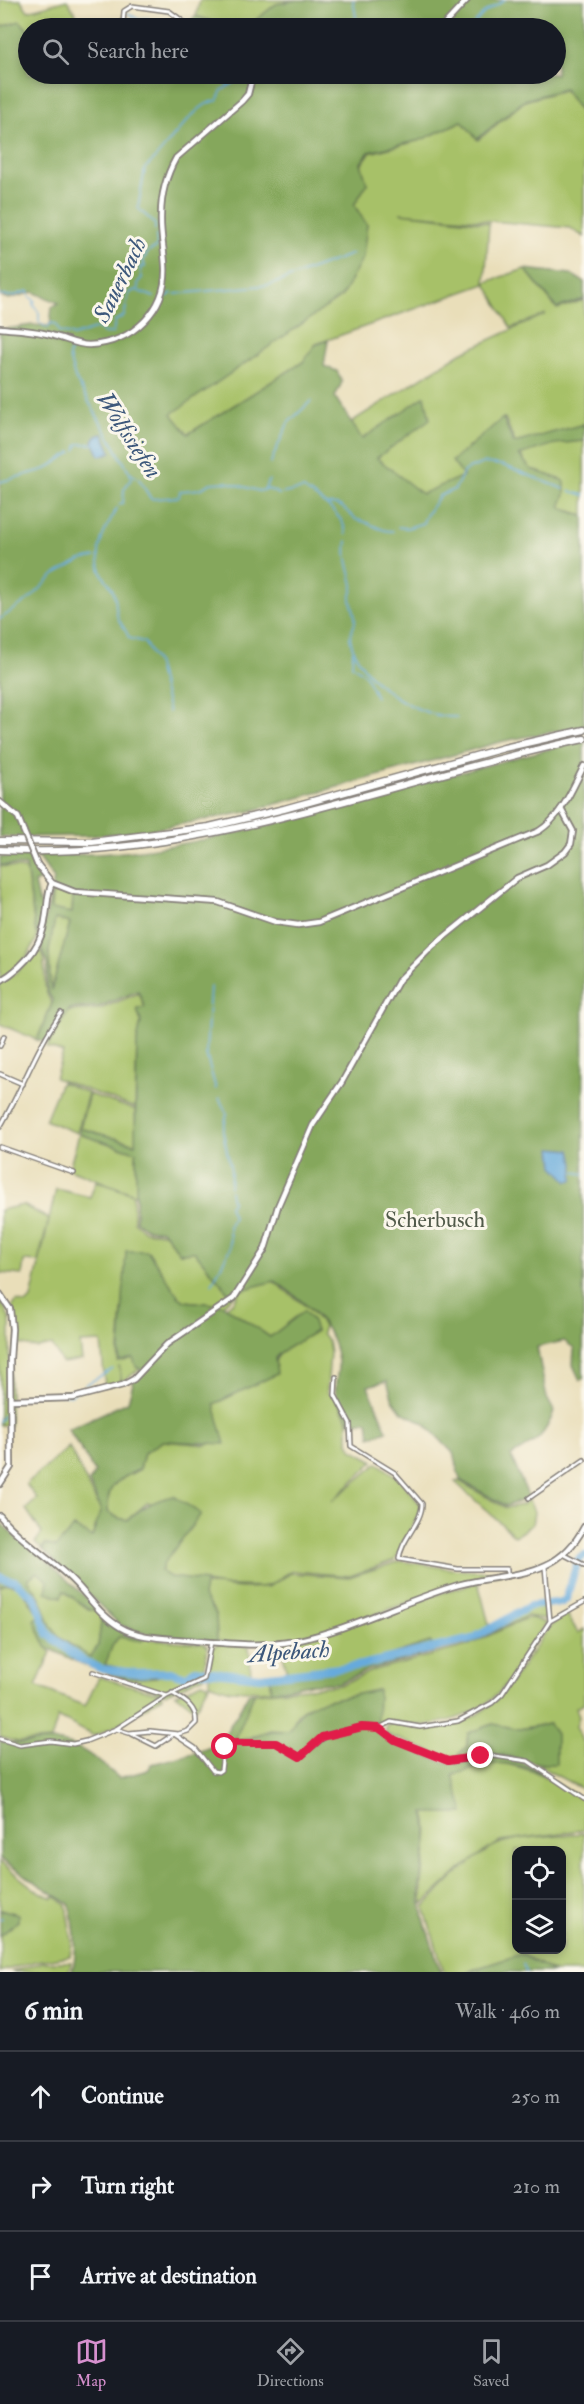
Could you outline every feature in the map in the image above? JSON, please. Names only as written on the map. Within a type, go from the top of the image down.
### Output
[{"type":"highway","points":[[0,841],[92,842],[209,827],[284,809],[504,748],[584,730]]},
{"type":"highway","points":[[0,850],[93,850],[211,833],[287,817],[506,755],[584,739]]},
{"type":"street","points":[[453,18],[467,0]]},
{"type":"street","points":[[123,18],[124,11],[132,6],[169,11],[178,18]]},
{"type":"street","points":[[0,328],[39,332],[91,345],[121,337],[146,321],[159,299],[165,274],[160,216],[163,190],[170,168],[176,158],[242,101],[251,84]]},
{"type":"street","points":[[0,802],[10,808],[18,818],[37,864],[52,883],[63,889],[83,894],[225,904],[276,922],[298,925],[319,922],[517,841],[546,826],[561,809],[584,766]]},
{"type":"street","points":[[11,1400],[73,1398],[123,1385],[134,1379],[167,1344],[208,1319],[234,1298],[265,1249],[282,1196],[313,1125],[342,1082],[399,980],[433,946],[517,878],[547,865],[565,852],[571,844],[573,831],[561,809]]},
{"type":"street","points":[[0,981],[16,971],[38,944],[45,923],[52,883]]},
{"type":"street","points":[[0,1127],[49,1029],[61,1013]]},
{"type":"street","points":[[0,1046],[4,1036]]},
{"type":"street","points":[[0,1074],[23,1084]]},
{"type":"street","points":[[0,1147],[74,1173]]},
{"type":"street","points":[[0,1294],[10,1309],[12,1318],[11,1467],[0,1484]]},
{"type":"street","points":[[336,1377],[335,1395],[350,1423],[351,1446],[395,1473],[422,1504],[399,1559],[458,1569],[507,1569],[507,1576]]},
{"type":"street","points":[[529,1498],[584,1460]]},
{"type":"street","points":[[0,1516],[9,1527],[71,1579],[114,1624],[140,1634],[211,1642],[265,1644],[294,1641],[381,1614],[459,1585],[545,1567],[565,1555],[584,1527]]},
{"type":"street","points":[[565,1555],[580,1564]]},
{"type":"street","points":[[545,1567],[550,1621]]},
{"type":"street","points":[[174,1734],[195,1748],[213,1771],[218,1772],[221,1770],[223,1752],[229,1743],[276,1743],[300,1757],[327,1735],[362,1727],[379,1728],[391,1722],[420,1727],[458,1721],[483,1710],[502,1694],[550,1621],[584,1602]]},
{"type":"street","points":[[0,1740],[20,1744],[51,1741],[73,1744],[116,1729],[172,1693],[204,1679],[211,1642]]},
{"type":"street","points":[[93,1672],[99,1676],[134,1683],[167,1696]]},
{"type":"street","points":[[130,1733],[153,1731],[174,1734],[188,1731],[197,1721],[190,1704],[172,1693]]},
{"type":"street","points":[[379,1728],[395,1740],[448,1761],[494,1756],[528,1761],[584,1798]]},
{"type":"street","points":[[116,1729],[156,1746],[174,1734]]},
{"type":"green space","points":[[0,0],[21,0],[28,11],[67,0],[79,18],[18,18],[18,22],[0,27]]},
{"type":"green space","points":[[200,0],[297,0],[276,4],[258,18],[202,18],[196,16]]},
{"type":"green space","points":[[297,0],[584,0],[584,115],[564,89],[525,100],[477,139],[462,121],[421,140],[369,152],[361,163],[367,184],[354,205],[367,225],[363,257],[342,296],[172,414],[188,434],[303,362],[315,345],[328,340],[324,366],[337,371],[342,382],[335,397],[362,439],[425,396],[430,419],[377,458],[422,494],[463,476],[452,461],[503,418],[514,443],[584,424],[584,441],[555,444],[519,455],[531,469],[562,480],[565,483],[565,495],[560,507],[584,517],[584,726],[504,741],[247,812],[144,831],[89,836],[0,837],[0,330],[32,325],[50,326],[52,307],[59,303],[33,292],[9,299],[0,296],[0,27],[18,22],[18,84],[566,84],[566,18],[258,18],[276,4]]},
{"type":"green space","points":[[564,90],[584,118],[584,237],[570,228],[400,213],[489,223],[485,284],[316,344],[303,362],[188,434],[171,414],[342,296],[367,225],[354,205],[367,184],[361,165],[370,153],[421,140],[462,121],[478,140],[525,101]]},
{"type":"green space","points":[[525,269],[557,309],[584,300],[584,516],[561,507],[541,490],[509,476],[524,459],[520,455],[505,418],[465,450],[481,490],[430,499],[335,432],[461,353],[546,314],[511,328],[486,284],[486,282]]},
{"type":"green space","points":[[525,269],[571,274],[584,282],[584,299],[557,308]]},
{"type":"green space","name":"Scherbusch","points":[[584,741],[583,1379],[580,1380],[573,1365],[574,1348],[564,1341],[537,1347],[547,1398],[554,1411],[543,1434],[511,1456],[529,1498],[506,1506],[460,1480],[453,1453],[424,1423],[402,1412],[393,1400],[387,1381],[368,1386],[387,1431],[370,1437],[368,1421],[351,1423],[336,1395],[338,1362],[331,1336],[316,1315],[297,1297],[275,1281],[241,1290],[232,1297],[195,1252],[180,1253],[163,1231],[147,1229],[136,1221],[136,1152],[79,1134],[80,1128],[135,1144],[137,1041],[141,1022],[137,1009],[145,1007],[138,991],[99,1007],[70,1009],[48,1043],[37,1040],[53,1001],[47,991],[47,964],[40,944],[54,879],[37,855],[121,852],[190,842],[303,817],[528,754]],"holes":[[[58,891],[73,897],[72,913],[51,909],[52,894]],[[55,919],[70,923],[51,991],[49,951]]]},
{"type":"green space","points":[[29,856],[41,880],[34,883],[38,900],[44,909],[42,924],[36,934],[26,866],[0,865],[0,857]]},
{"type":"green space","points":[[0,866],[26,869],[36,933],[42,924],[27,956],[0,980]]},
{"type":"green space","points":[[58,891],[73,897],[72,913],[50,909],[52,894]]},
{"type":"green space","points":[[54,918],[70,922],[52,991],[49,991],[49,951]]},
{"type":"green space","points":[[38,947],[44,961],[46,989],[52,1003],[37,1040],[0,1024],[0,983],[17,972]]},
{"type":"green space","points":[[139,993],[145,1007],[137,1009],[141,1022],[137,1041],[135,1108],[55,1078],[63,1053],[47,1047],[68,1011],[100,1009]]},
{"type":"green space","points":[[61,1082],[88,1093],[77,1133],[45,1120]]},
{"type":"green space","points":[[89,1094],[135,1110],[136,1144],[80,1128]]},
{"type":"green space","points":[[79,1134],[136,1152],[137,1195],[69,1169]]},
{"type":"green space","points":[[96,1181],[133,1194],[134,1222],[145,1231],[164,1233],[180,1253],[195,1252],[232,1297],[223,1305],[185,1301],[179,1297],[122,1310],[118,1362],[133,1358],[140,1369],[122,1382],[119,1366],[121,1383],[105,1387],[101,1342],[80,1343],[82,1360],[62,1363],[52,1345],[37,1348],[18,1344],[18,1328],[15,1325],[12,1307],[17,1301],[26,1304],[31,1299],[56,1189],[90,1197]]},
{"type":"green space","points":[[23,1205],[49,1219],[38,1262],[24,1261],[22,1275],[0,1273],[0,1210]]},
{"type":"green space","points":[[126,1251],[148,1251],[179,1297],[185,1301],[223,1305],[270,1337],[304,1311],[312,1320],[316,1331],[275,1358],[277,1374],[214,1404],[225,1444],[163,1441],[144,1453],[140,1469],[119,1480],[109,1495],[108,1512],[127,1520],[149,1505],[174,1496],[201,1514],[164,1563],[161,1571],[170,1577],[206,1581],[203,1596],[216,1614],[217,1641],[143,1633],[120,1625],[43,1550],[45,1544],[56,1547],[74,1527],[92,1537],[101,1509],[89,1482],[95,1472],[68,1429],[128,1402],[134,1379],[142,1370],[136,1367],[133,1358],[119,1362]]},
{"type":"green space","points":[[273,1281],[308,1308],[324,1326],[322,1333],[328,1341],[330,1352],[327,1392],[336,1399],[348,1421],[348,1439],[352,1449],[374,1461],[332,1501],[378,1463],[398,1478],[421,1505],[419,1513],[395,1560],[350,1576],[293,1571],[270,1585],[254,1588],[170,1577],[161,1572],[164,1563],[165,1498],[156,1503],[147,1503],[127,1520],[108,1512],[111,1489],[119,1480],[140,1469],[144,1453],[163,1441],[207,1445],[214,1404],[262,1380],[281,1352],[316,1331],[304,1311],[270,1337],[226,1307],[234,1301],[241,1290]]},
{"type":"green space","points":[[0,1297],[10,1320],[10,1425],[0,1425]]},
{"type":"green space","points":[[69,1447],[101,1511],[92,1538],[56,1547],[43,1546],[43,1550],[35,1543],[42,1533],[26,1509],[37,1499],[26,1484]]},
{"type":"green space","points":[[459,1481],[506,1508],[521,1505],[529,1500],[534,1512],[532,1525],[515,1536],[455,1482]]},
{"type":"green space","points":[[0,1522],[16,1538],[45,1559],[95,1606],[94,1610],[90,1610],[64,1591],[61,1597],[46,1592],[48,1581],[37,1572],[28,1579],[41,1599],[51,1626],[60,1638],[90,1657],[98,1646],[102,1615],[115,1628],[142,1637],[142,1641],[119,1637],[113,1644],[105,1665],[130,1670],[162,1670],[164,1675],[147,1678],[117,1676],[89,1667],[46,1647],[34,1620],[39,1615],[19,1585],[6,1584],[0,1587]]},
{"type":"green space","points":[[401,1561],[452,1569],[504,1573],[463,1582],[371,1616],[295,1638],[264,1643],[217,1641],[216,1614],[202,1596],[205,1585],[268,1587],[291,1573],[349,1577]]},
{"type":"green space","points":[[36,1571],[90,1610],[95,1606],[102,1615],[98,1646],[90,1658],[60,1638],[51,1626],[41,1599],[28,1579]]},
{"type":"green space","points":[[478,1582],[490,1628],[547,1601],[546,1619],[527,1616],[467,1644],[434,1652],[436,1649],[430,1642],[354,1667],[287,1673],[281,1644],[387,1614],[441,1593]]},
{"type":"green space","points":[[6,1584],[19,1585],[32,1603],[39,1615],[45,1644],[51,1652],[36,1686],[85,1706],[99,1677],[161,1694],[162,1697],[116,1726],[94,1736],[58,1717],[51,1740],[18,1742],[0,1737],[0,1587]]},
{"type":"green space","points":[[567,1614],[578,1633],[584,1629],[584,1704],[576,1708],[579,1717],[576,1726],[584,1746],[584,1790],[537,1765],[541,1766],[549,1724],[519,1729],[492,1724],[467,1738],[467,1746],[453,1760],[386,1734],[386,1727],[392,1723],[419,1729],[440,1728],[457,1724],[486,1708],[520,1670],[546,1631]]},
{"type":"green space","points":[[531,1618],[546,1623],[500,1692],[486,1704],[470,1713],[426,1725],[390,1722],[377,1726],[377,1690],[306,1707],[297,1714],[288,1731],[270,1730],[233,1743],[254,1693],[340,1685],[374,1670],[467,1646],[524,1619]]},
{"type":"green space","points":[[119,1637],[203,1643],[207,1646],[204,1676],[166,1694],[118,1677],[157,1677],[162,1670],[130,1670],[104,1665],[113,1644]]},
{"type":"green space","points":[[430,1642],[436,1649],[434,1652],[370,1669],[339,1683],[310,1684],[271,1691],[269,1676],[354,1667]]},
{"type":"green space","points":[[217,1644],[249,1646],[251,1675],[269,1676],[271,1691],[230,1690],[209,1683],[211,1649]]},
{"type":"green space","points":[[202,1682],[209,1685],[195,1709],[176,1694]]},
{"type":"green space","points":[[378,1690],[377,1728],[402,1745],[426,1756],[448,1762],[459,1763],[487,1756],[505,1757],[522,1762],[544,1774],[518,1766],[498,1764],[478,1767],[453,1775],[464,1813],[424,1813],[427,1833],[420,1885],[421,1905],[441,1972],[72,1972],[75,1938],[69,1904],[0,1859],[0,1741],[20,1743],[51,1741],[71,1745],[96,1759],[119,1778],[148,1770],[152,1764],[198,1752],[220,1743],[249,1693],[254,1693],[234,1743],[271,1731],[288,1731],[301,1711],[317,1702]]},
{"type":"green space","points":[[493,1724],[519,1729],[549,1724],[556,1734],[556,1764],[541,1764],[489,1754],[453,1760],[467,1746],[468,1733]]},
{"type":"green space","points":[[496,1762],[542,1775],[584,1800],[584,1830],[501,1841],[462,1868],[423,1904],[422,1881],[428,1831],[424,1812],[463,1813],[452,1775]]},
{"type":"green space","points":[[584,1833],[584,1972],[554,1972],[521,1954],[466,1972],[444,1972],[424,1907],[461,1870],[483,1852],[504,1842],[523,1838]]},
{"type":"green space","points":[[0,1862],[36,1890],[52,1898],[54,1895],[66,1905],[72,1941],[70,1956],[36,1961],[0,1972],[0,1936],[18,1921],[17,1914],[0,1909]]},
{"type":"green space","points":[[0,1909],[18,1914],[18,1921],[0,1936]]},
{"type":"green space","points":[[521,1954],[554,1972],[466,1972]]},
{"type":"green space","points":[[43,1962],[71,1962],[69,1972],[11,1972]]},
{"type":"water","points":[[103,434],[111,452],[100,456],[93,441],[97,436]]},
{"type":"water","points":[[552,1148],[571,1150],[574,1164],[573,1180],[568,1181],[554,1166]]},
{"type":"waterway","points":[[353,0],[356,18]]},
{"type":"waterway","name":"Sauerbach","points":[[479,18],[505,0]]},
{"type":"waterway","points":[[128,13],[136,18]]},
{"type":"waterway","name":"Sauerbach","points":[[155,230],[155,224],[138,208],[145,168],[189,118],[199,109],[217,101],[222,90],[232,84]]},
{"type":"waterway","name":"Sauerbach","points":[[73,336],[98,328],[104,333],[113,333],[115,321],[124,316],[129,293],[138,289],[138,282],[142,278],[140,267],[145,267],[143,260],[149,251],[157,247],[156,235]]},
{"type":"waterway","points":[[175,294],[270,285],[352,254]]},
{"type":"waterway","points":[[0,296],[13,296],[28,291],[29,296],[35,301],[33,304],[39,313],[39,322],[47,328],[51,323],[56,324],[59,332],[72,335]]},
{"type":"waterway","points":[[138,291],[154,297]]},
{"type":"waterway","points":[[161,300],[172,293]]},
{"type":"waterway","name":"Wolfssiefen","points":[[71,346],[69,357],[75,378],[130,473],[139,479],[151,499],[179,497],[180,491],[200,489],[211,483],[227,482],[259,491],[268,489],[279,494],[304,489],[336,514],[345,527],[346,535]]},
{"type":"waterway","points":[[270,464],[288,423],[311,401]]},
{"type":"waterway","points":[[76,450],[78,444],[95,444]]},
{"type":"waterway","points":[[0,482],[46,469],[72,452]]},
{"type":"waterway","points":[[398,527],[407,528],[423,523],[439,496],[455,489],[464,471],[483,463],[502,465],[564,489]]},
{"type":"waterway","points":[[119,504],[123,503],[124,489],[131,479],[130,473]]},
{"type":"waterway","points":[[264,490],[269,480]]},
{"type":"waterway","points":[[570,491],[584,495]]},
{"type":"waterway","points":[[328,505],[338,505],[357,520],[383,530],[393,531]]},
{"type":"waterway","points":[[117,508],[105,530],[100,546],[101,571],[113,591],[118,618],[129,638],[144,642],[156,662],[169,712]]},
{"type":"waterway","name":"Wolfssiefen","points":[[347,541],[347,558],[353,587],[351,601],[355,618],[350,638],[355,653],[364,668],[376,682],[407,704],[441,716],[457,717]]},
{"type":"waterway","points":[[0,619],[32,597],[54,575],[81,560],[95,557]]},
{"type":"waterway","points":[[353,651],[352,665],[365,674],[376,697]]},
{"type":"waterway","points":[[210,986],[206,1054],[216,1089]]},
{"type":"waterway","points":[[219,1098],[227,1114],[223,1132],[231,1171],[230,1187]]},
{"type":"waterway","points":[[574,1172],[584,1174]]},
{"type":"waterway","points":[[212,1284],[230,1248],[229,1225],[233,1217],[229,1206],[232,1202],[230,1191]]},
{"type":"waterway","points":[[85,1385],[113,1369]]},
{"type":"waterway","points":[[48,1394],[72,1395],[78,1389]]},
{"type":"waterway","points":[[0,1421],[4,1415]]},
{"type":"waterway","name":"Alpebach","points":[[0,1577],[15,1581],[35,1598],[48,1634],[80,1659],[101,1669],[137,1673],[171,1672],[186,1677],[195,1670],[260,1677],[357,1666],[472,1639],[530,1606],[562,1602],[566,1599],[578,1560],[584,1555]]},
{"type":"waterway","points":[[523,1964],[526,1972]]},
{"type":"route","points":[[225,1747],[229,1743],[276,1743],[300,1757],[322,1737],[362,1727],[379,1728],[395,1740],[448,1761],[457,1762],[481,1756]]}]
